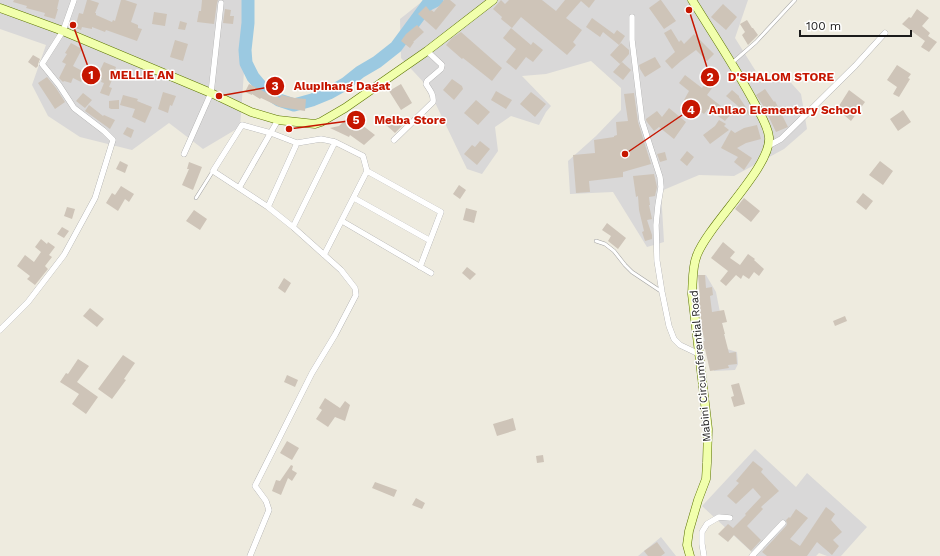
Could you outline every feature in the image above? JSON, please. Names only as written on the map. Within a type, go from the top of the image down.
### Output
[{"type":"main road","points":[[0,8],[63,31],[211,93],[251,112],[278,120],[315,124],[345,108],[427,51],[493,0]]},
{"type":"main road","points":[[692,0],[748,90],[764,121],[769,138],[768,146]]},
{"type":"main road","name":"Mabini Circumferential Road","points":[[690,556],[687,545],[689,531],[706,479],[708,429],[692,294],[693,272],[697,255],[708,235],[755,172],[767,152],[768,146]]},
{"type":"street","points":[[0,330],[28,302],[64,254],[95,198],[113,140],[104,131],[74,108],[59,85],[42,64],[63,31],[74,0]]},
{"type":"street","points":[[184,154],[211,93],[221,3]]},
{"type":"street","points":[[632,17],[632,40],[642,120],[656,160],[660,177],[661,187],[656,225],[658,261],[662,292],[669,326],[674,339],[680,345],[699,354]]},
{"type":"street","points":[[768,146],[781,139],[855,66],[885,33]]},
{"type":"street","points":[[394,140],[433,102],[433,94],[426,84],[441,69],[442,65],[427,51]]},
{"type":"street","points":[[239,188],[278,120]]},
{"type":"street","points":[[250,556],[269,510],[266,501],[255,486],[312,373],[335,335],[356,295],[355,288],[341,270],[324,255],[293,227],[268,207],[213,171],[242,125],[297,143],[321,139],[335,142],[363,156],[367,172],[324,255]]},
{"type":"street","points":[[293,227],[335,142]]},
{"type":"street","points":[[268,207],[297,143]]},
{"type":"street","points":[[367,172],[440,212],[420,267]]},
{"type":"street","points":[[354,198],[429,240]]},
{"type":"street","points":[[342,221],[431,273]]},
{"type":"street","points":[[704,556],[702,532],[706,524],[719,517],[730,518]]},
{"type":"street","points":[[752,556],[782,523]]},
{"type":"lane","points":[[731,64],[756,42],[795,0]]},
{"type":"lane","points":[[196,198],[213,171]]},
{"type":"lane","points":[[596,241],[605,244],[614,251],[632,272],[662,292]]},
{"type":"shaded area","points":[[0,0],[243,0],[247,30],[240,127],[203,149],[169,123],[132,150],[80,137],[48,116],[32,85],[46,45],[0,29]]},
{"type":"shaded area","points":[[424,0],[748,0],[735,38],[762,81],[784,75],[801,94],[807,129],[784,149],[734,176],[699,175],[661,191],[664,242],[647,247],[613,192],[570,194],[568,161],[596,136],[621,110],[621,88],[591,61],[546,74],[522,76],[551,106],[539,125],[511,116],[495,127],[498,151],[482,174],[467,169],[427,86],[401,58],[400,19]]},
{"type":"shaded area","points":[[700,275],[706,275],[716,292],[727,349],[737,352],[738,364],[735,370],[714,371],[704,344]]},
{"type":"shaded area","points":[[755,449],[796,487],[807,473],[867,527],[841,556],[827,556],[819,553],[816,556],[756,556],[702,506]]},
{"type":"shaded area","points":[[661,537],[676,556],[638,556]]},
{"type":"building","points":[[14,0],[59,0],[55,19],[44,16],[45,13],[26,8],[27,6],[13,2]]},
{"type":"building","points":[[87,0],[99,3],[95,13],[96,15],[112,22],[113,20],[115,21],[121,0],[137,4],[131,22],[138,25],[138,28],[142,29],[137,41],[106,30],[105,32],[92,27],[92,29],[82,27],[81,30],[75,28],[79,13],[83,14]]},
{"type":"building","points":[[202,0],[218,0],[214,24],[197,22],[199,11],[201,11]]},
{"type":"building","points":[[444,0],[450,0],[456,5],[436,30],[418,14],[426,6],[430,11],[431,10],[434,12]]},
{"type":"building","points":[[501,0],[505,4],[509,0],[542,0],[556,11],[565,0],[595,0],[589,8],[581,1],[566,18],[582,30],[573,42],[576,45],[567,55],[521,17],[512,28],[501,19],[502,17],[493,9]]},
{"type":"building","points":[[660,0],[676,21],[664,29],[649,8]]},
{"type":"building","points":[[723,4],[737,17],[726,30],[711,17]]},
{"type":"building","points":[[225,9],[231,10],[230,16],[234,16],[233,24],[223,23]]},
{"type":"building","points":[[917,9],[929,18],[922,26],[930,33],[928,36],[937,42],[929,52],[921,47],[925,41],[902,24],[909,17],[911,18]]},
{"type":"building","points":[[154,12],[167,14],[165,26],[152,24]]},
{"type":"building","points":[[592,18],[614,34],[617,30],[625,36],[619,45],[603,32],[600,37],[586,27]]},
{"type":"building","points":[[747,20],[758,35],[748,45],[742,35],[745,32],[740,24]]},
{"type":"building","points":[[180,21],[187,23],[185,30],[178,29]]},
{"type":"building","points":[[417,25],[424,32],[413,42],[410,48],[401,41],[406,34]]},
{"type":"building","points":[[511,28],[531,45],[533,42],[543,50],[533,62],[526,57],[516,70],[506,62],[516,49],[503,38]]},
{"type":"building","points":[[671,29],[679,42],[681,40],[684,44],[694,34],[714,54],[707,61],[696,50],[672,69],[665,61],[675,52],[664,33]]},
{"type":"building","points":[[461,32],[502,68],[492,81],[446,45],[452,38]]},
{"type":"building","points":[[175,40],[188,44],[183,61],[170,57]]},
{"type":"building","points":[[71,43],[82,49],[73,66],[86,73],[81,82],[73,78],[71,83],[63,82],[59,78],[66,64],[62,62],[67,54],[65,53]]},
{"type":"building","points":[[621,43],[629,50],[629,54],[620,64],[610,55]]},
{"type":"building","points":[[33,55],[40,59],[36,68],[28,62]]},
{"type":"building","points":[[655,57],[661,67],[645,77],[639,65]]},
{"type":"building","points":[[104,62],[116,67],[109,87],[112,88],[109,96],[100,93],[104,83],[101,82],[102,79],[97,77]]},
{"type":"building","points":[[622,62],[631,70],[623,80],[613,72]]},
{"type":"building","points":[[897,65],[911,74],[908,78],[910,79],[899,97],[893,94],[897,87],[887,80]]},
{"type":"building","points":[[685,75],[702,88],[708,79],[715,84],[707,95],[731,114],[725,121],[708,109],[704,114],[684,100],[689,91],[679,83]]},
{"type":"building","points":[[47,77],[65,102],[55,109],[38,83]]},
{"type":"building","points":[[452,79],[462,86],[463,89],[454,100],[443,90]]},
{"type":"building","points":[[249,84],[267,93],[268,91],[280,98],[281,95],[306,99],[305,111],[280,107],[245,92]]},
{"type":"building","points":[[401,84],[412,103],[401,110],[389,91]]},
{"type":"building","points":[[765,89],[774,102],[775,101],[788,127],[776,132],[764,107],[756,95]]},
{"type":"building","points":[[732,90],[739,96],[751,115],[750,116],[726,96]]},
{"type":"building","points":[[849,90],[865,102],[851,121],[837,109]]},
{"type":"building","points":[[496,91],[512,100],[506,109],[491,100]]},
{"type":"building","points":[[163,92],[176,96],[172,106],[170,105],[168,113],[158,109]]},
{"type":"building","points":[[531,92],[546,104],[535,117],[520,104]]},
{"type":"building","points":[[83,93],[92,100],[85,108],[76,101]]},
{"type":"building","points":[[634,93],[638,122],[651,164],[623,172],[623,177],[589,181],[590,192],[576,193],[573,155],[595,153],[594,140],[614,137],[617,135],[616,122],[628,121],[624,94]]},
{"type":"building","points":[[123,95],[138,99],[137,101],[152,107],[145,123],[132,117],[135,109],[120,105]]},
{"type":"building","points":[[119,100],[119,109],[109,108],[109,101]]},
{"type":"building","points":[[476,100],[490,112],[478,125],[464,113]]},
{"type":"building","points":[[89,105],[103,116],[104,115],[115,120],[110,129],[85,111]]},
{"type":"building","points":[[669,108],[686,122],[674,139],[659,127],[654,131],[646,120],[657,111],[662,117]]},
{"type":"building","points":[[903,110],[911,122],[898,131],[890,119]]},
{"type":"building","points":[[392,115],[403,125],[395,133],[384,123]]},
{"type":"building","points":[[346,119],[359,128],[362,125],[375,135],[364,145],[350,135],[349,137],[330,128],[339,126]]},
{"type":"building","points":[[719,120],[726,124],[724,126],[729,130],[710,144],[703,135],[715,126]]},
{"type":"building","points":[[757,125],[761,139],[746,143],[737,148],[752,158],[744,170],[734,162],[738,157],[721,148],[731,130],[735,133],[744,128]]},
{"type":"building","points":[[127,127],[134,130],[131,138],[123,134]]},
{"type":"building","points":[[480,141],[490,149],[477,165],[464,154],[472,145],[475,147]]},
{"type":"building","points":[[687,151],[694,157],[687,166],[680,160]]},
{"type":"building","points":[[665,152],[667,160],[660,162],[657,154]]},
{"type":"building","points":[[120,161],[128,165],[125,173],[116,169]]},
{"type":"building","points":[[880,161],[893,171],[883,185],[869,175]]},
{"type":"building","points":[[189,162],[202,167],[193,190],[182,185],[189,169],[187,169]]},
{"type":"building","points":[[654,174],[657,187],[655,196],[649,197],[652,219],[647,220],[652,239],[645,241],[642,232],[644,231],[633,176]]},
{"type":"building","points":[[459,185],[466,190],[460,199],[453,194]]},
{"type":"building","points":[[121,186],[134,194],[129,202],[125,199],[118,211],[106,203],[112,193],[115,195]]},
{"type":"building","points":[[863,193],[873,201],[866,210],[856,202]]},
{"type":"building","points":[[744,198],[760,211],[751,222],[735,209]]},
{"type":"building","points":[[67,207],[75,209],[72,219],[64,216]]},
{"type":"building","points":[[466,208],[477,211],[474,223],[463,220]]},
{"type":"building","points":[[194,210],[207,219],[200,230],[186,221]]},
{"type":"building","points":[[607,223],[626,238],[618,249],[608,241],[611,236],[602,230]]},
{"type":"building","points":[[62,227],[69,231],[64,238],[57,234]]},
{"type":"building","points":[[41,239],[47,244],[48,242],[55,247],[49,255],[52,257],[45,266],[48,269],[35,285],[27,279],[30,276],[17,266],[25,255],[34,262],[41,252],[35,247]]},
{"type":"building","points":[[723,242],[735,252],[730,258],[740,265],[748,254],[755,259],[754,260],[764,269],[759,276],[754,272],[749,279],[743,275],[741,279],[736,275],[726,286],[720,281],[728,271],[711,258]]},
{"type":"building","points":[[467,267],[476,274],[470,280],[462,273]]},
{"type":"building","points":[[698,275],[705,275],[706,288],[712,287],[713,295],[710,296],[712,312],[724,310],[727,322],[722,323],[729,353],[736,352],[737,364],[728,365],[729,368],[710,371],[704,349],[703,341],[705,341],[701,327],[702,325],[698,298],[700,298]]},
{"type":"building","points":[[284,278],[291,283],[285,293],[278,288]]},
{"type":"building","points":[[90,308],[104,319],[97,327],[83,316]]},
{"type":"building","points":[[845,316],[847,321],[835,326],[833,321]]},
{"type":"building","points":[[123,355],[135,363],[124,379],[126,380],[112,399],[98,389]]},
{"type":"building","points":[[78,359],[89,366],[77,382],[98,397],[86,414],[72,404],[79,394],[60,382],[66,373],[68,374]]},
{"type":"building","points":[[287,375],[298,380],[295,387],[284,382]]},
{"type":"building","points":[[739,383],[745,404],[734,407],[731,397],[734,396],[731,385]]},
{"type":"building","points":[[325,398],[340,408],[345,401],[350,405],[345,421],[335,417],[328,427],[316,419],[322,410],[319,408]]},
{"type":"building","points":[[513,418],[516,430],[497,436],[493,424]]},
{"type":"building","points":[[287,441],[299,448],[292,460],[280,453]]},
{"type":"building","points":[[543,455],[544,462],[537,463],[536,456]]},
{"type":"building","points":[[753,461],[763,469],[761,472],[779,491],[761,507],[763,509],[747,526],[761,540],[751,551],[734,535],[728,542],[718,534],[728,524],[733,528],[761,497],[753,488],[736,504],[727,496],[739,483],[736,481]]},
{"type":"building","points":[[291,465],[293,466],[292,470],[297,473],[292,481],[288,478],[281,495],[272,491],[276,480],[280,481]]},
{"type":"building","points":[[375,482],[397,490],[394,497],[372,488]]},
{"type":"building","points":[[416,498],[425,503],[422,509],[412,505]]},
{"type":"building","points":[[826,507],[835,514],[831,520],[842,532],[833,540],[839,546],[832,555],[817,542],[807,556],[767,556],[762,552],[786,526],[786,520],[789,517],[790,518],[796,509],[808,518],[790,539],[800,546]]},
{"type":"building","points":[[657,542],[665,553],[661,556],[648,556],[644,551]]},
{"type":"waterway","points":[[248,0],[248,23],[245,50],[246,63],[253,77],[264,90],[279,100],[294,105],[329,93],[377,62],[396,47],[427,5],[437,0]]},
{"type":"place","name":"D'SHALOM STORE","points":[[689,10]]},
{"type":"place","name":"MELLIE AN","points":[[73,25]]},
{"type":"place","name":"Alupihang Dagat","points":[[219,96]]},
{"type":"place","name":"Melba Store","points":[[289,129]]},
{"type":"place","name":"Anilao Elementary School","points":[[625,154]]}]
